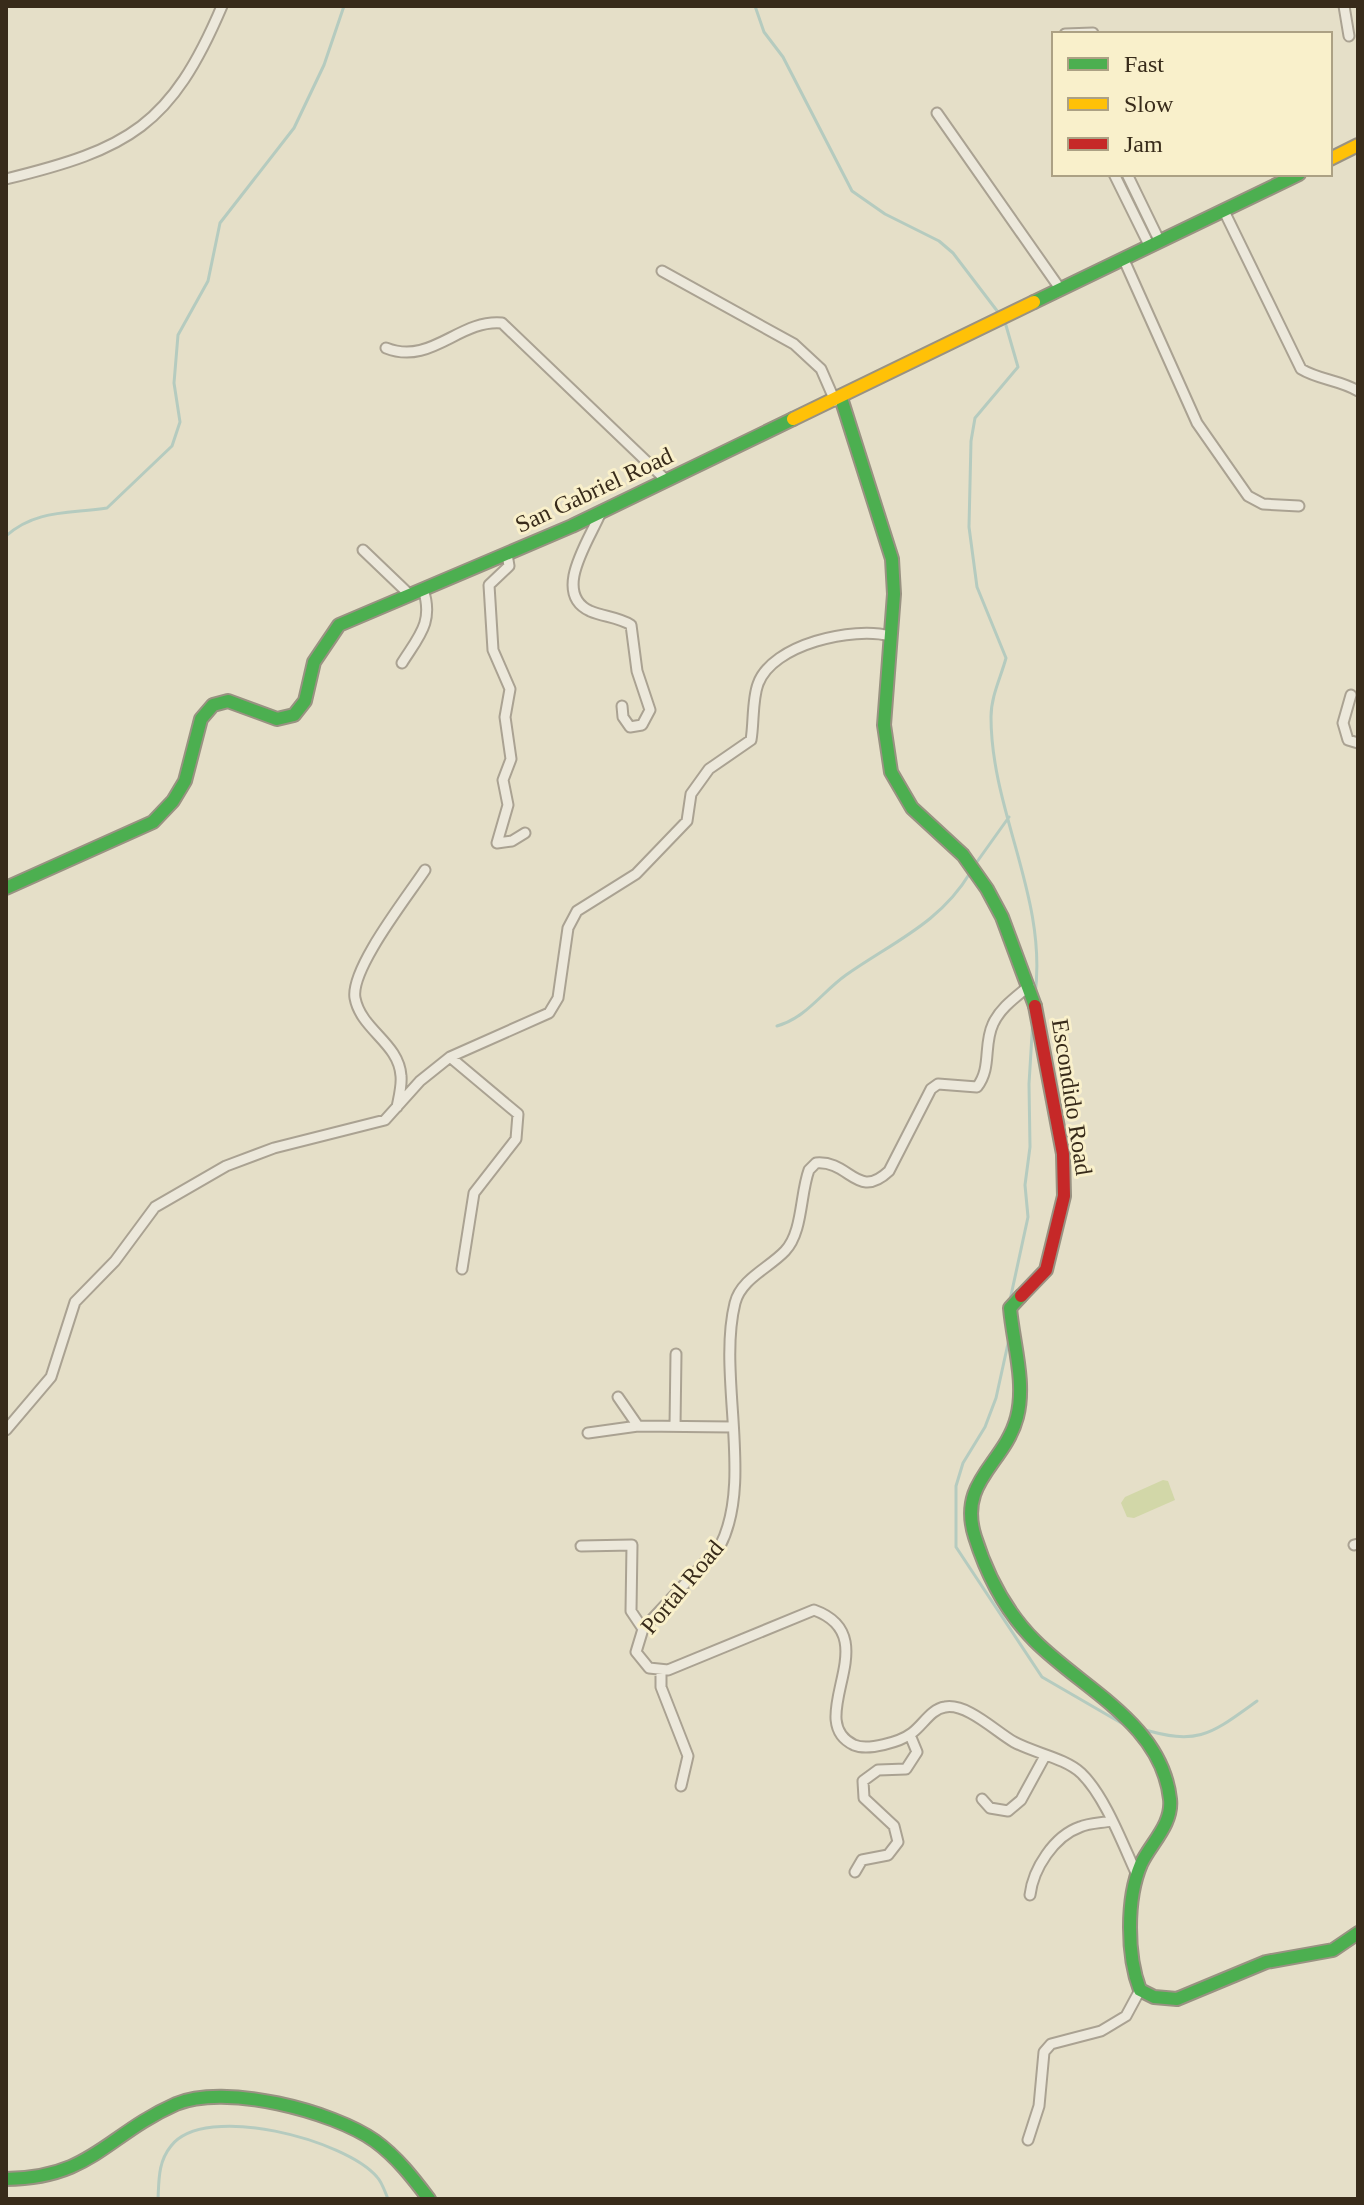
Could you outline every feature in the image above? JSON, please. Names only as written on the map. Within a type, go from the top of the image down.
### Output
[{"type":"street","points":[[6,179],[110,149],[150,121],[195,62],[222,6]]},
{"type":"street","points":[[1344,6],[1349,36]]},
{"type":"street","points":[[937,113],[1061,290]]},
{"type":"street","points":[[1332,158],[1358,145]]},
{"type":"street","points":[[1115,176],[1155,245]]},
{"type":"street","points":[[1128,176],[1155,245]]},
{"type":"street","name":"San Gabriel Road","points":[[6,888],[153,822],[173,801],[185,781],[201,719],[213,705],[228,701],[277,719],[294,715],[305,701],[314,662],[339,625],[601,512],[838,400],[1295,176]]},
{"type":"street","points":[[1224,211],[1301,369],[1342,381],[1358,391]]},
{"type":"street","points":[[1124,260],[1197,423],[1248,496],[1263,504],[1299,506]]},
{"type":"street","points":[[662,271],[794,344],[821,369],[838,400]]},
{"type":"street","points":[[386,348],[401,354],[427,351],[488,322],[502,323],[667,481]]},
{"type":"street","name":"Escondido Road","points":[[838,400],[889,545],[894,594],[884,725],[891,772],[912,808],[963,855],[987,889],[1029,986],[1039,1018],[1063,1154],[1064,1196],[1046,1270],[1010,1308],[1018,1370],[1017,1417],[1008,1440],[972,1495],[968,1516],[986,1564],[1015,1618],[1037,1644],[1144,1736],[1163,1774],[1170,1798],[1169,1813],[1137,1875],[1133,1957],[1140,1990]]},
{"type":"street","points":[[601,512],[571,583],[575,599],[590,611],[618,617],[631,625],[637,671],[650,710],[642,725],[630,727],[623,717],[622,706]]},
{"type":"street","points":[[363,550],[410,595]]},
{"type":"street","points":[[507,554],[509,566],[489,585],[493,650],[510,689],[505,717],[511,759],[503,780],[508,805],[497,843],[512,841],[525,833]]},
{"type":"street","points":[[402,663],[424,629],[429,608],[423,589]]},
{"type":"street","points":[[6,1430],[51,1377],[75,1302],[115,1261],[155,1207],[226,1166],[274,1148],[385,1120],[420,1081],[450,1057],[549,1013],[558,998],[568,928],[577,911],[636,874],[687,821],[691,794],[709,769],[751,740],[758,684],[778,659],[829,638],[855,634],[890,636]]},
{"type":"street","points":[[1351,695],[1343,723],[1348,740],[1358,743]]},
{"type":"street","points":[[397,1107],[401,1074],[388,1043],[364,1020],[355,996],[363,967],[425,870]]},
{"type":"street","name":"Portal Road","points":[[1029,986],[1001,1011],[992,1025],[983,1080],[977,1087],[969,1089],[938,1084],[931,1089],[889,1171],[878,1181],[868,1184],[829,1162],[816,1163],[809,1170],[788,1248],[749,1281],[735,1301],[732,1514],[729,1530],[720,1546],[643,1629],[636,1643],[638,1658],[649,1668],[661,1671],[814,1610],[833,1617],[845,1633],[847,1652],[836,1717],[843,1734],[853,1744],[870,1748],[910,1735],[941,1707],[957,1706],[1045,1756],[1080,1772],[1111,1821],[1137,1875]]},
{"type":"street","points":[[450,1057],[518,1114],[516,1139],[474,1193],[462,1269]]},
{"type":"street","points":[[675,1426],[676,1354]]},
{"type":"street","points":[[618,1397],[638,1426]]},
{"type":"street","points":[[588,1433],[638,1426],[732,1427]]},
{"type":"street","points":[[581,1546],[632,1545],[631,1611],[643,1629]]},
{"type":"street","points":[[661,1671],[661,1687],[688,1756],[681,1786]]},
{"type":"street","points":[[855,1872],[862,1860],[888,1855],[898,1842],[894,1826],[864,1798],[863,1781],[878,1770],[906,1769],[917,1752],[910,1735]]},
{"type":"street","points":[[982,1799],[990,1808],[1008,1811],[1021,1800],[1045,1756]]},
{"type":"street","points":[[1030,1895],[1032,1883],[1055,1843],[1080,1827],[1111,1821]]},
{"type":"street","points":[[1028,2140],[1039,2106],[1044,2052],[1051,2044],[1101,2031],[1126,2016],[1140,1990],[1154,1997],[1177,1999],[1266,1962],[1333,1950],[1358,1933]]},
{"type":"street","points":[[6,2179],[45,2177],[79,2168],[174,2104],[212,2095],[315,2112],[352,2125],[389,2151],[429,2199]]},
{"type":"green space","points":[[1163,1480],[1168,1481],[1175,1500],[1134,1518],[1127,1517],[1121,1503],[1125,1497]]},
{"type":"waterway","points":[[6,536],[17,527],[41,517],[107,508],[172,446],[180,422],[174,383],[178,335],[208,281],[220,223],[294,128],[324,65],[344,6]]},
{"type":"waterway","points":[[755,6],[764,32],[783,57],[852,191],[885,214],[939,241],[953,253],[1001,316]]},
{"type":"waterway","points":[[1005,322],[1018,367],[975,418],[971,441],[969,527],[977,587],[1006,658],[991,709],[993,752],[1034,924],[1037,959],[1035,995]]},
{"type":"waterway","points":[[974,866],[1009,817]]},
{"type":"waterway","points":[[777,1026],[797,1017],[846,975],[930,919],[970,873]]},
{"type":"waterway","points":[[1010,1300],[1028,1217],[1025,1185],[1030,1147],[1029,1084],[1033,1018]]},
{"type":"waterway","points":[[1009,1339],[996,1398],[985,1427],[963,1463],[956,1486],[956,1547],[1042,1677],[1123,1724]]},
{"type":"waterway","points":[[1142,1729],[1178,1736],[1204,1734],[1228,1722],[1257,1701]]},
{"type":"waterway","points":[[158,2199],[161,2165],[171,2146],[188,2133],[213,2127],[275,2131],[337,2150],[361,2163],[377,2177],[388,2199]]},
{"type":"traffic: fast","points":[[1034,302],[1295,176]]},
{"type":"traffic: fast","points":[[841,398],[892,559],[894,594],[884,725],[891,772],[912,808],[963,855],[987,889],[1002,917],[1035,1006]]},
{"type":"traffic: fast","points":[[6,888],[153,822],[173,801],[185,781],[201,719],[213,705],[228,701],[277,719],[294,715],[305,701],[314,662],[339,625],[572,526],[793,419]]},
{"type":"traffic: fast","points":[[1021,1296],[1010,1308],[1020,1376],[1017,1417],[1003,1448],[977,1487],[971,1518],[986,1565],[999,1593],[1016,1618],[1035,1641],[1118,1710],[1152,1749],[1164,1773],[1170,1799],[1168,1817],[1141,1864],[1131,1910],[1131,1944],[1140,1990],[1154,1997],[1177,1999],[1266,1962],[1333,1950],[1358,1933]]},
{"type":"traffic: fast","points":[[6,2179],[59,2171],[97,2153],[152,2116],[176,2104],[197,2098],[221,2097],[278,2103],[356,2130],[390,2154],[429,2199]]},
{"type":"traffic: slow","points":[[1332,158],[1358,145]]},
{"type":"traffic: slow","points":[[793,419],[1034,302]]},
{"type":"traffic: jam","points":[[1021,1296],[1046,1270],[1064,1196],[1063,1154],[1035,1006]]}]
